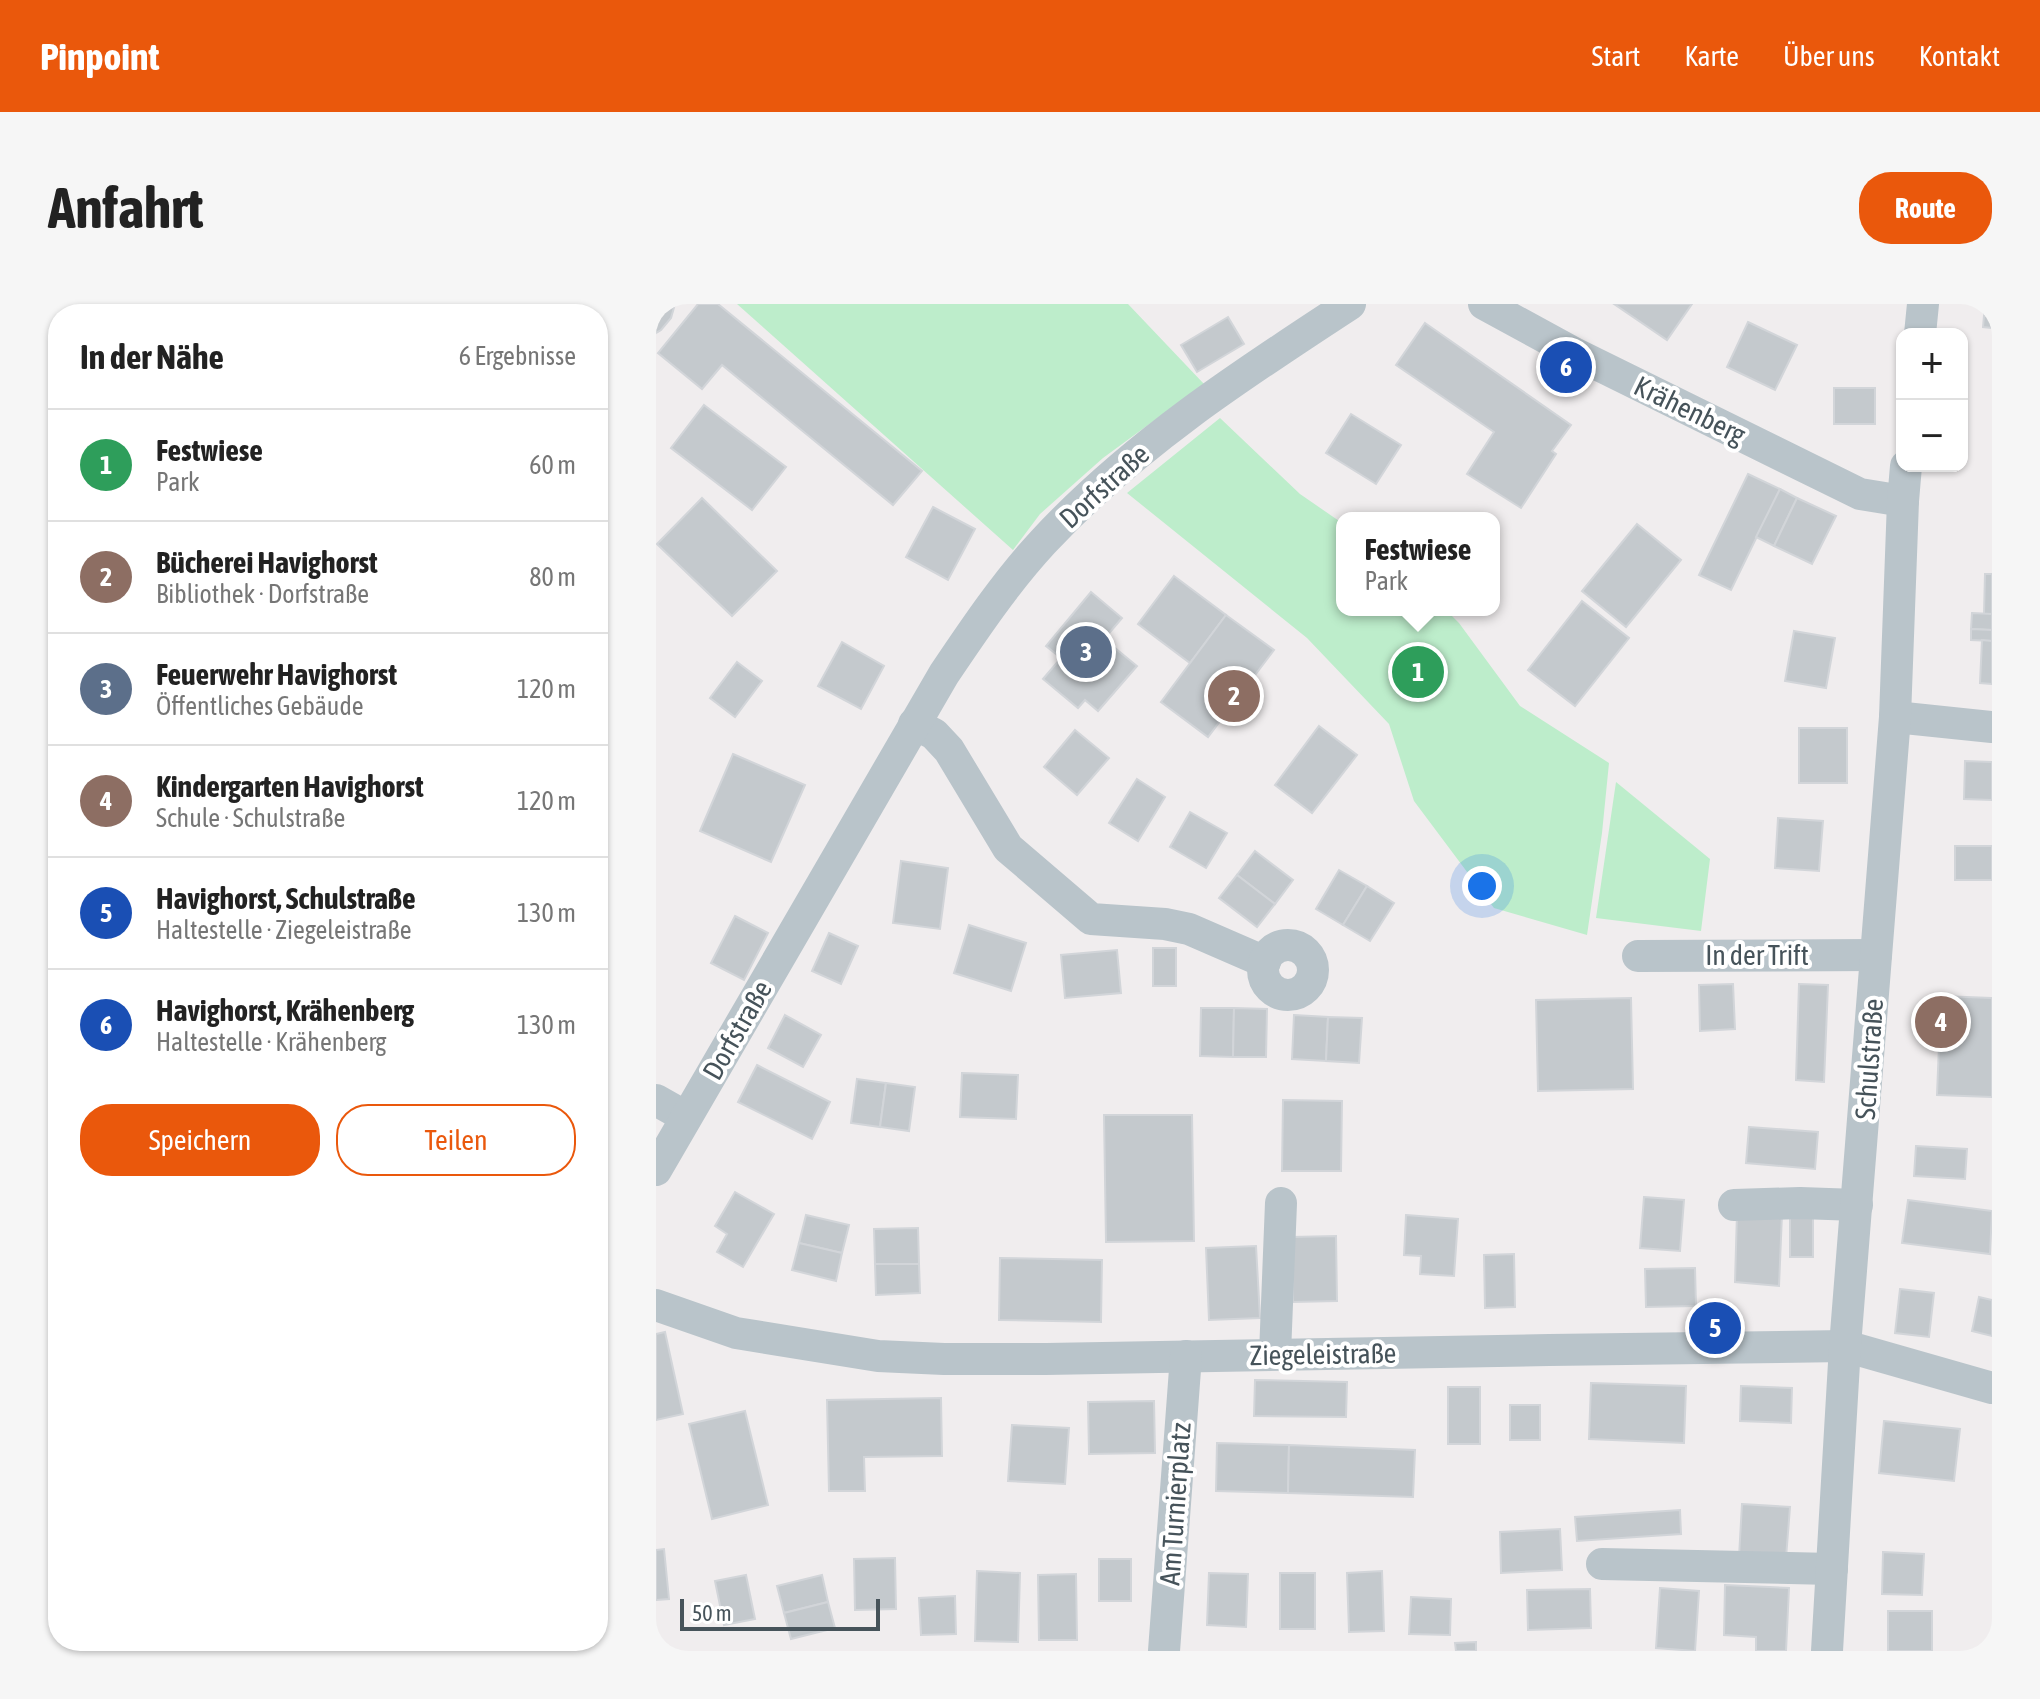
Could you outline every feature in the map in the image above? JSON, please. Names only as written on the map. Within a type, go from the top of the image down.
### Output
[{"type":"street","name":"Dorfstraße","points":[[656,1170],[914,724],[944,674],[997,598],[1043,542],[1130,460],[1199,405],[1350,304]]},
{"type":"street","name":"Krähenberg","points":[[1484,304],[1574,353],[1860,494],[1903,501]]},
{"type":"street","points":[[1921,328],[1923,304]]},
{"type":"street","name":"Schulstraße","points":[[1827,1651],[1845,1346],[1895,717],[1905,472]]},
{"type":"street","points":[[1895,717],[1992,727]]},
{"type":"street","points":[[914,724],[934,734],[949,750],[1008,848],[1091,919],[1165,924],[1189,929],[1265,962]]},
{"type":"street","name":"In der Trift","points":[[1638,956],[1876,955]]},
{"type":"street","points":[[656,1100],[686,1117]]},
{"type":"street","points":[[1275,1354],[1281,1203]]},
{"type":"street","points":[[1734,1205],[1857,1205]]},
{"type":"street","name":"Ziegeleistraße","points":[[656,1305],[736,1333],[878,1356],[1046,1359],[1845,1346],[1992,1388]]},
{"type":"street","name":"Am Turnierplatz","points":[[1164,1651],[1186,1356]]},
{"type":"street","points":[[1602,1564],[1832,1569]]},
{"type":"green space","points":[[737,304],[1128,304],[1204,384],[1103,458],[1040,514],[1013,550]]},
{"type":"green space","points":[[1220,418],[1300,494],[1336,519],[1336,616],[1452,616],[1520,706],[1609,763],[1587,935],[1494,908],[1414,801],[1389,724],[1307,638],[1127,493]]},
{"type":"green space","points":[[1616,782],[1710,859],[1701,931],[1596,918]]},
{"type":"building","points":[[656,304],[675,304],[671,318],[656,333]]},
{"type":"building","points":[[698,304],[718,304],[922,471],[893,505],[722,365],[702,389],[658,353]]},
{"type":"building","points":[[1614,304],[1692,304],[1667,340]]},
{"type":"building","points":[[1985,304],[1992,304],[1992,328],[1983,327]]},
{"type":"building","points":[[1228,317],[1244,344],[1197,372],[1181,345]]},
{"type":"building","points":[[1748,322],[1797,345],[1775,390],[1727,367]]},
{"type":"building","points":[[1425,323],[1571,425],[1552,451],[1556,454],[1521,508],[1467,474],[1494,432],[1396,365]]},
{"type":"building","points":[[1834,388],[1875,388],[1875,424],[1834,424]]},
{"type":"building","points":[[704,405],[786,467],[752,510],[671,448]]},
{"type":"building","points":[[1351,414],[1401,445],[1376,484],[1326,453]]},
{"type":"building","points":[[1748,474],[1780,489],[1731,590],[1699,575]]},
{"type":"building","points":[[1780,489],[1797,498],[1774,546],[1756,537]]},
{"type":"building","points":[[702,498],[777,571],[732,616],[657,544]]},
{"type":"building","points":[[1797,498],[1836,516],[1812,564],[1774,546]]},
{"type":"building","points":[[933,507],[975,529],[948,580],[906,557]]},
{"type":"building","points":[[1637,524],[1681,560],[1626,627],[1582,591]]},
{"type":"building","points":[[1985,574],[1992,574],[1992,614],[1984,614]]},
{"type":"building","points":[[1174,576],[1226,615],[1190,663],[1138,624]]},
{"type":"building","points":[[1091,592],[1122,618],[1104,639],[1137,666],[1098,711],[1085,700],[1078,708],[1043,679],[1061,658],[1046,646]]},
{"type":"building","points":[[1582,601],[1629,638],[1575,706],[1528,670]]},
{"type":"building","points":[[1972,613],[1992,614],[1992,630],[1971,629]]},
{"type":"building","points":[[1226,615],[1274,650],[1208,737],[1161,702]]},
{"type":"building","points":[[1971,629],[1992,630],[1992,641],[1971,640]]},
{"type":"building","points":[[1794,631],[1835,638],[1826,688],[1785,681]]},
{"type":"building","points":[[1982,640],[1992,641],[1992,684],[1980,683]]},
{"type":"building","points":[[842,642],[884,666],[861,709],[818,686]]},
{"type":"building","points":[[737,662],[762,681],[735,717],[710,698]]},
{"type":"building","points":[[1319,726],[1357,755],[1312,813],[1275,785]]},
{"type":"building","points":[[1799,728],[1847,728],[1847,783],[1799,783]]},
{"type":"building","points":[[1075,730],[1109,758],[1077,795],[1044,767]]},
{"type":"building","points":[[733,754],[805,785],[771,862],[700,831]]},
{"type":"building","points":[[1965,761],[1992,762],[1992,800],[1964,799]]},
{"type":"building","points":[[1137,779],[1165,797],[1138,841],[1109,823]]},
{"type":"building","points":[[1190,812],[1227,833],[1206,868],[1170,847]]},
{"type":"building","points":[[1778,818],[1823,821],[1819,871],[1775,868]]},
{"type":"building","points":[[1955,846],[1992,846],[1992,880],[1955,880]]},
{"type":"building","points":[[1255,851],[1293,880],[1275,904],[1237,875]]},
{"type":"building","points":[[901,861],[948,868],[940,929],[893,923]]},
{"type":"building","points":[[1339,870],[1367,886],[1343,925],[1316,909]]},
{"type":"building","points":[[1237,875],[1275,904],[1257,927],[1219,898]]},
{"type":"building","points":[[1367,886],[1394,903],[1370,941],[1343,925]]},
{"type":"building","points":[[735,916],[768,933],[744,980],[711,963]]},
{"type":"building","points":[[969,925],[1026,943],[1011,991],[954,973]]},
{"type":"building","points":[[829,933],[858,946],[841,984],[812,971]]},
{"type":"building","points":[[1153,948],[1176,948],[1176,986],[1153,986]]},
{"type":"building","points":[[1117,950],[1121,993],[1065,998],[1061,955]]},
{"type":"building","points":[[1733,984],[1735,1029],[1700,1031],[1699,985]]},
{"type":"building","points":[[1799,984],[1828,985],[1824,1082],[1796,1080]]},
{"type":"building","points":[[1941,996],[1992,998],[1992,1097],[1937,1095]]},
{"type":"building","points":[[1631,998],[1633,1089],[1538,1091],[1536,1000]]},
{"type":"building","points":[[1201,1008],[1234,1008],[1233,1057],[1200,1056]]},
{"type":"building","points":[[1234,1008],[1267,1009],[1266,1057],[1233,1057]]},
{"type":"building","points":[[785,1015],[821,1035],[803,1067],[768,1048]]},
{"type":"building","points":[[1294,1015],[1328,1017],[1326,1061],[1292,1059]]},
{"type":"building","points":[[1328,1017],[1362,1018],[1359,1063],[1326,1061]]},
{"type":"building","points":[[757,1065],[830,1102],[812,1139],[738,1102]]},
{"type":"building","points":[[962,1073],[1018,1075],[1016,1119],[960,1117]]},
{"type":"building","points":[[857,1079],[886,1083],[880,1127],[851,1123]]},
{"type":"building","points":[[886,1083],[915,1087],[909,1131],[880,1127]]},
{"type":"building","points":[[1283,1100],[1342,1101],[1341,1171],[1282,1171]]},
{"type":"building","points":[[1104,1115],[1192,1115],[1194,1241],[1106,1242]]},
{"type":"building","points":[[1749,1127],[1818,1132],[1815,1169],[1746,1163]]},
{"type":"building","points":[[1916,1146],[1967,1149],[1965,1179],[1914,1176]]},
{"type":"building","points":[[735,1192],[774,1214],[743,1267],[717,1252],[727,1234],[715,1226]]},
{"type":"building","points":[[1644,1197],[1684,1200],[1680,1251],[1640,1248]]},
{"type":"building","points":[[1908,1200],[1992,1211],[1990,1254],[1902,1243]]},
{"type":"building","points":[[1790,1209],[1813,1209],[1813,1257],[1790,1257]]},
{"type":"building","points":[[1737,1213],[1782,1214],[1779,1286],[1735,1282]]},
{"type":"building","points":[[806,1215],[849,1225],[842,1253],[799,1243]]},
{"type":"building","points":[[1406,1215],[1458,1219],[1454,1276],[1420,1274],[1421,1256],[1404,1255]]},
{"type":"building","points":[[918,1228],[919,1264],[875,1264],[874,1229]]},
{"type":"building","points":[[1336,1236],[1337,1301],[1293,1302],[1292,1237]]},
{"type":"building","points":[[799,1243],[842,1253],[836,1281],[792,1270]]},
{"type":"building","points":[[1256,1246],[1260,1318],[1209,1320],[1206,1248]]},
{"type":"building","points":[[1514,1254],[1515,1307],[1485,1308],[1484,1255]]},
{"type":"building","points":[[1000,1258],[1102,1260],[1101,1322],[999,1320]]},
{"type":"building","points":[[875,1264],[919,1264],[920,1293],[876,1295]]},
{"type":"building","points":[[1695,1268],[1696,1306],[1646,1307],[1645,1269]]},
{"type":"building","points":[[1900,1289],[1934,1293],[1929,1337],[1895,1333]]},
{"type":"building","points":[[1979,1297],[1992,1300],[1992,1336],[1972,1331]]},
{"type":"building","points":[[665,1332],[683,1414],[656,1420],[656,1334]]},
{"type":"building","points":[[1255,1380],[1347,1382],[1346,1417],[1254,1416]]},
{"type":"building","points":[[1591,1383],[1686,1386],[1684,1443],[1589,1439]]},
{"type":"building","points":[[1741,1386],[1792,1388],[1791,1423],[1740,1421]]},
{"type":"building","points":[[1448,1387],[1480,1387],[1480,1444],[1448,1444]]},
{"type":"building","points":[[941,1398],[942,1456],[864,1457],[865,1491],[829,1491],[827,1400]]},
{"type":"building","points":[[1154,1401],[1155,1453],[1089,1454],[1088,1402]]},
{"type":"building","points":[[1510,1405],[1540,1405],[1540,1440],[1510,1440]]},
{"type":"building","points":[[745,1411],[768,1505],[712,1519],[689,1424]]},
{"type":"building","points":[[1884,1421],[1960,1429],[1954,1481],[1879,1473]]},
{"type":"building","points":[[1012,1425],[1069,1428],[1065,1484],[1008,1481]]},
{"type":"building","points":[[1217,1443],[1289,1445],[1288,1493],[1216,1491]]},
{"type":"building","points":[[1289,1445],[1415,1450],[1413,1497],[1288,1493]]},
{"type":"building","points":[[1742,1504],[1790,1507],[1786,1558],[1739,1557]]},
{"type":"building","points":[[1680,1510],[1681,1534],[1577,1541],[1575,1517]]},
{"type":"building","points":[[1560,1529],[1562,1570],[1501,1573],[1500,1532]]},
{"type":"building","points":[[664,1549],[669,1599],[656,1600],[656,1550]]},
{"type":"building","points":[[1883,1552],[1924,1554],[1922,1595],[1882,1594]]},
{"type":"building","points":[[895,1558],[896,1609],[855,1610],[854,1559]]},
{"type":"building","points":[[1099,1559],[1131,1559],[1131,1601],[1099,1601]]},
{"type":"building","points":[[977,1571],[1020,1573],[1018,1642],[975,1641]]},
{"type":"building","points":[[1382,1571],[1384,1631],[1349,1632],[1347,1573]]},
{"type":"building","points":[[1209,1573],[1248,1574],[1246,1627],[1207,1625]]},
{"type":"building","points":[[1280,1573],[1315,1573],[1315,1629],[1280,1629]]},
{"type":"building","points":[[1076,1574],[1077,1640],[1039,1640],[1038,1575]]},
{"type":"building","points":[[746,1575],[755,1619],[724,1625],[715,1581]]},
{"type":"building","points":[[822,1575],[828,1602],[784,1613],[777,1586]]},
{"type":"building","points":[[1725,1585],[1789,1588],[1786,1651],[1756,1651],[1756,1637],[1724,1635]]},
{"type":"building","points":[[1660,1588],[1699,1591],[1695,1651],[1656,1648]]},
{"type":"building","points":[[1590,1589],[1591,1628],[1528,1630],[1527,1590]]},
{"type":"building","points":[[955,1596],[956,1634],[921,1635],[919,1598]]},
{"type":"building","points":[[1411,1597],[1451,1599],[1450,1635],[1409,1634]]},
{"type":"building","points":[[828,1602],[835,1628],[791,1639],[784,1613]]},
{"type":"building","points":[[1888,1611],[1932,1611],[1932,1651],[1888,1651]]},
{"type":"building","points":[[1476,1642],[1476,1651],[1456,1651],[1455,1643]]},
{"type":"place","name":"Havighorst, Krähenberg","points":[[1566,367]]},
{"type":"place","name":"Feuerwehr Havighorst","points":[[1086,652]]},
{"type":"place","name":"Festwiese","points":[[1418,672]]},
{"type":"place","name":"Bücherei Havighorst","points":[[1234,696]]},
{"type":"place","name":"Kindergarten Havighorst","points":[[1941,1022]]},
{"type":"place","name":"Havighorst, Schulstraße","points":[[1715,1328]]}]
